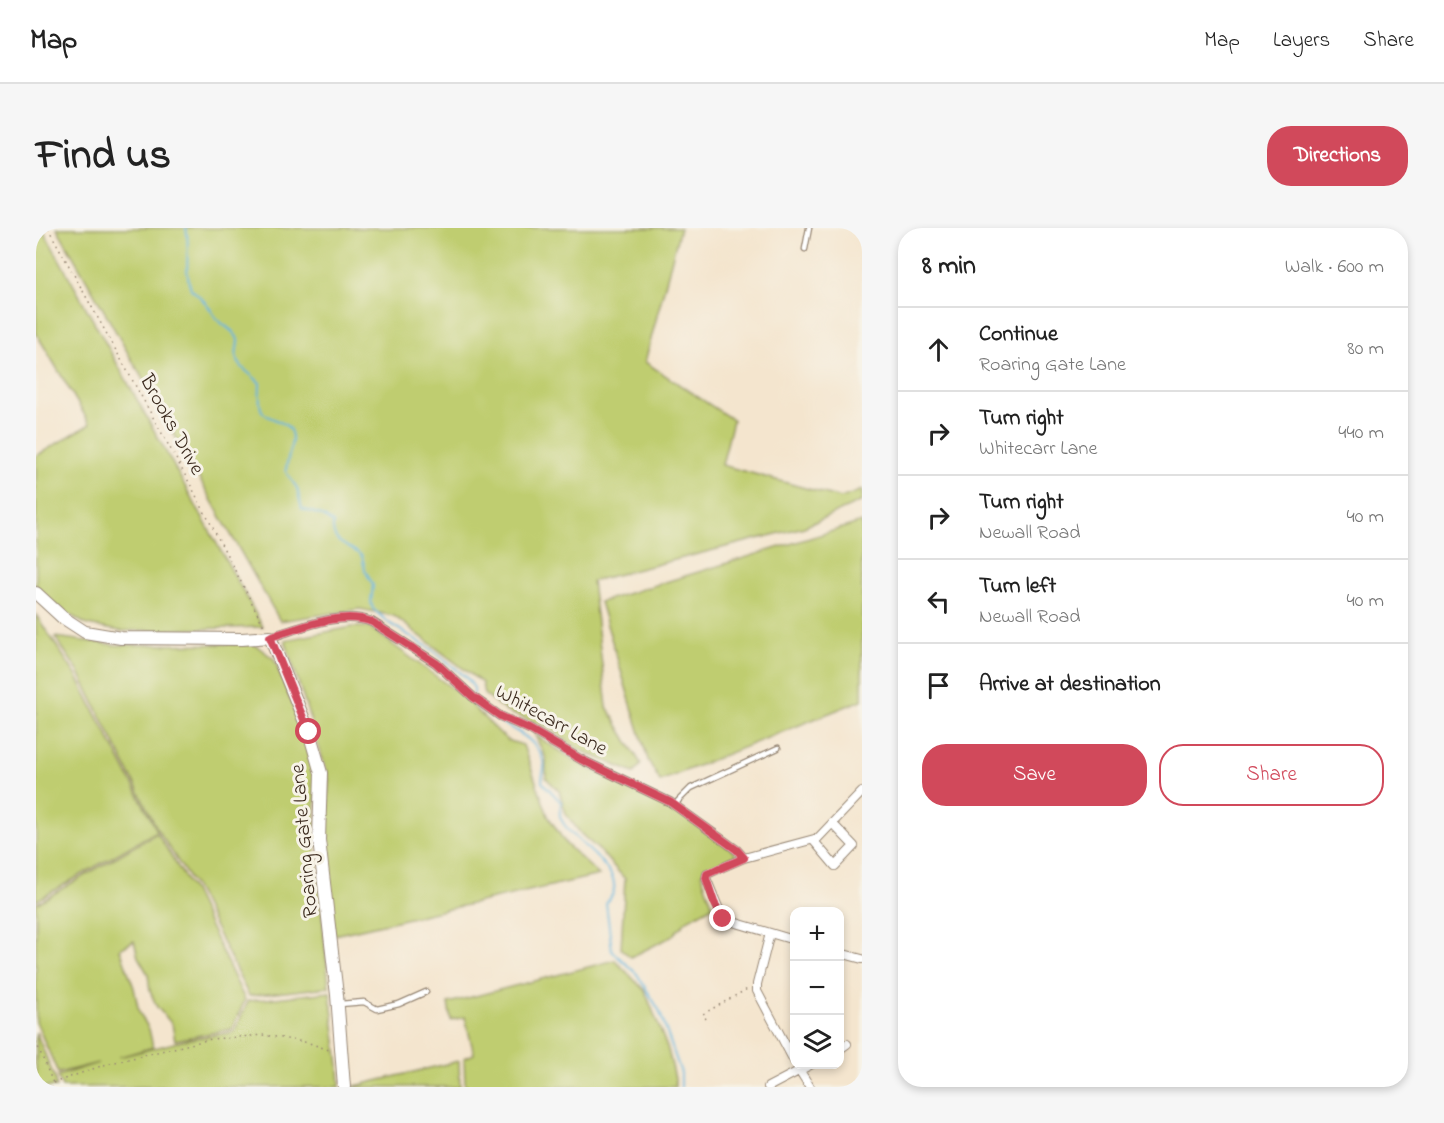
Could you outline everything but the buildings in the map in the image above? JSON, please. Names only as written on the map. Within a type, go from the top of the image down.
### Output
[{"type":"street","name":"Whitecarr Lane","points":[[36,593],[62,617],[85,632],[121,638],[242,639],[270,637],[342,618],[361,617],[436,663],[473,697],[500,716],[676,806],[737,850],[744,858]]},
{"type":"street","name":"Roaring Gate Lane","points":[[270,637],[309,732],[321,773],[319,840],[338,1004],[344,1087]]},
{"type":"street","points":[[790,939],[723,919],[709,886],[707,874],[744,858],[818,838],[862,792]]},
{"type":"street","points":[[813,840],[835,866],[854,846],[832,823]]},
{"type":"street","points":[[770,933],[757,991],[790,1053]]},
{"type":"street","points":[[844,954],[862,959]]},
{"type":"street","points":[[768,1087],[793,1069]]},
{"type":"street","points":[[799,1069],[810,1087]]},
{"type":"lane","points":[[805,249],[808,228]]},
{"type":"lane","points":[[676,806],[691,788],[778,748]]},
{"type":"lane","points":[[338,1004],[364,1002],[377,1009],[399,1004],[426,992]]},
{"type":"path","name":"Brooks Drive","points":[[48,228],[190,484],[270,637]]},
{"type":"path","points":[[706,1019],[703,1014],[757,984]]},
{"type":"path","points":[[53,1083],[107,1064],[211,1039],[265,1035],[309,1043],[342,1055]]},
{"type":"path","points":[[36,1042],[53,1083],[52,1087]]},
{"type":"green space","points":[[36,228],[42,228],[263,627],[120,631],[87,625],[52,604],[36,586],[36,456],[90,424],[36,333]]},
{"type":"green space","points":[[57,228],[680,228],[645,362],[733,420],[722,465],[841,498],[862,490],[862,501],[804,527],[592,581],[607,707],[641,764],[634,773],[580,750],[548,727],[507,712],[484,694],[482,683],[394,616],[360,609],[280,621]]},
{"type":"green space","points":[[862,522],[862,700],[660,781],[648,760],[600,602]]},
{"type":"green space","points":[[36,615],[76,675],[157,831],[36,901]]},
{"type":"green space","points":[[352,627],[369,627],[460,694],[507,740],[523,745],[548,816],[566,844],[599,875],[334,935],[326,832],[329,779],[285,640]]},
{"type":"green space","points":[[55,637],[115,645],[254,644],[274,659],[304,735],[316,778],[315,841],[329,987],[249,996],[196,889],[159,832],[78,671]]},
{"type":"green space","points":[[535,735],[582,765],[671,808],[732,850],[736,855],[701,874],[713,906],[687,920],[671,937],[631,957],[621,949],[625,879],[581,834],[566,814],[559,791],[546,778],[546,759]]},
{"type":"green space","points":[[157,833],[193,891],[245,1000],[232,1029],[175,1040],[172,1024],[157,1007],[150,991],[148,974],[138,957],[134,941],[120,949],[134,988],[139,1012],[149,1029],[153,1047],[119,1057],[190,1039],[234,1032],[248,1001],[330,992],[340,1087],[62,1087],[57,1076],[98,1063],[58,1073],[36,1022],[36,904]]},
{"type":"green space","points":[[615,960],[645,991],[668,1050],[675,1087],[465,1087],[464,1058],[474,1054],[465,1017],[451,1020],[448,1003]]},
{"type":"green space","points":[[36,1032],[55,1079],[56,1087],[36,1087]]},
{"type":"green space","points":[[459,1061],[460,1087],[351,1087]]},
{"type":"waterway","points":[[186,228],[191,289],[204,301],[217,319],[237,336],[236,356],[244,369],[260,383],[262,411],[265,415],[284,424],[291,433],[292,443],[286,472],[297,488],[302,509],[321,515],[333,523],[333,531],[338,540],[362,556],[365,570],[373,585],[371,602],[373,609],[389,623],[434,651],[467,678],[474,688],[474,694]]},
{"type":"waterway","points":[[475,703],[483,711],[533,743],[544,763],[542,782],[561,802],[560,816],[575,837],[608,869],[613,881],[614,892],[606,903],[612,951],[637,974],[659,1010],[681,1073],[681,1087]]},
{"type":"route","points":[[309,732],[270,637],[342,618],[361,617],[436,663],[473,697],[500,716],[529,729],[582,760],[670,802],[737,850],[744,858],[707,874],[706,878],[714,902],[723,919]]}]
